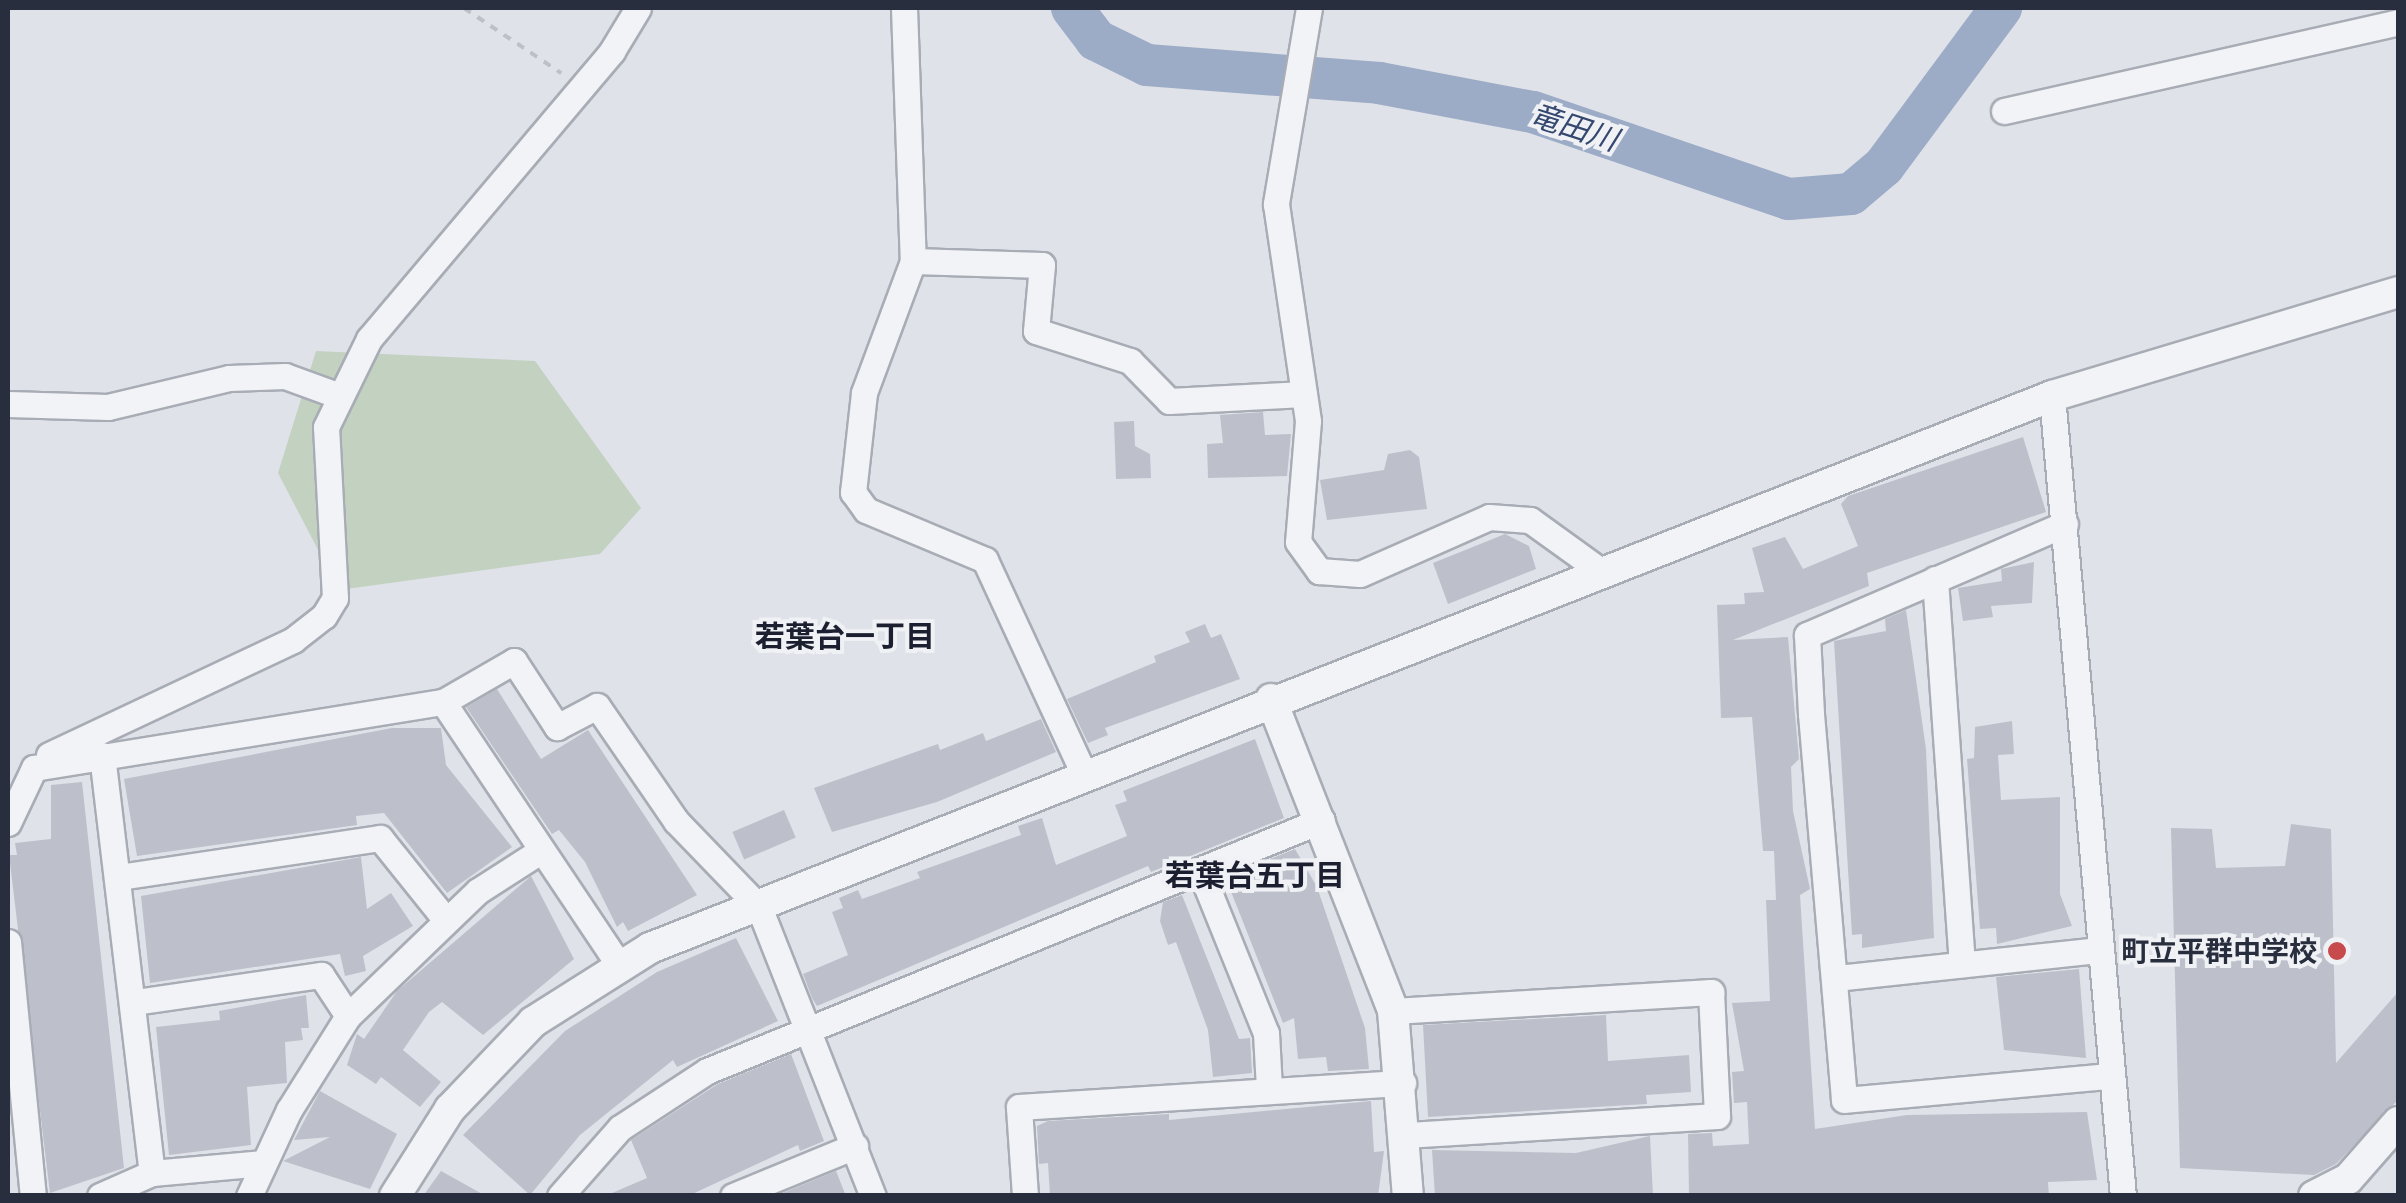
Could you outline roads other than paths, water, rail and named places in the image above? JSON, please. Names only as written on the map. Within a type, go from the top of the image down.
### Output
[{"type":"street","points":[[904,8],[913,261],[884,324],[864,394],[853,492],[866,510],[985,560],[1084,774]]},
{"type":"street","points":[[1309,8],[1276,204],[1304,394],[1298,542],[1319,571],[1360,574],[1489,517],[1530,520],[1598,569]]},
{"type":"street","points":[[8,823],[34,768],[292,640],[324,616],[336,598],[326,427],[340,396],[369,339],[581,86],[631,11]]},
{"type":"street","points":[[2004,111],[2398,22]]},
{"type":"street","points":[[913,261],[1042,266],[1036,332],[1130,361],[1169,401],[1304,394]]},
{"type":"street","points":[[395,1196],[450,1109],[532,1022],[618,965],[1598,569],[2052,396],[2398,292]]},
{"type":"street","points":[[8,404],[108,407],[229,378],[285,376],[340,396]]},
{"type":"street","points":[[2052,396],[2096,950],[2124,1196]]},
{"type":"street","points":[[2064,524],[1807,636],[1844,1100],[2108,1076]]},
{"type":"street","points":[[1935,579],[1962,964]]},
{"type":"street","points":[[34,768],[443,702],[514,661],[557,727],[597,706],[676,821],[759,908],[873,1196]]},
{"type":"street","points":[[1271,699],[1322,820],[1393,1011],[1403,1083],[1408,1196]]},
{"type":"street","points":[[443,702],[618,965]]},
{"type":"street","points":[[102,755],[135,1002],[152,1172]]},
{"type":"street","points":[[560,1196],[620,1128],[665,1096],[804,1028],[1322,820]]},
{"type":"street","points":[[119,877],[380,838],[446,920]]},
{"type":"street","points":[[249,1196],[264,1162],[348,1016],[446,920],[540,851]]},
{"type":"street","points":[[1200,870],[1266,1033],[1269,1088]]},
{"type":"street","points":[[8,942],[32,1196]]},
{"type":"street","points":[[1836,978],[2096,950]]},
{"type":"street","points":[[135,1002],[321,975],[348,1016]]},
{"type":"street","points":[[1393,1011],[1711,992],[1717,1116],[1405,1135]]},
{"type":"street","points":[[1025,1196],[1019,1106],[1269,1088],[1403,1083]]},
{"type":"street","points":[[2314,1196],[2348,1179],[2398,1122]]},
{"type":"street","points":[[733,1196],[855,1146]]},
{"type":"street","points":[[100,1196],[152,1172],[264,1162]]},
{"type":"waterway","name":"竜田川","points":[[1072,8],[1096,40],[1147,65],[1379,83],[1533,112],[1789,199],[1851,194],[1884,166],[2001,8]]},
{"type":"place","name":"町立平群中学校","points":[[2337,951]]},
{"type":"district","name":"若葉台一丁目","points":[[845,636]]},
{"type":"district","name":"若葉台五丁目","points":[[1255,875]]}]
